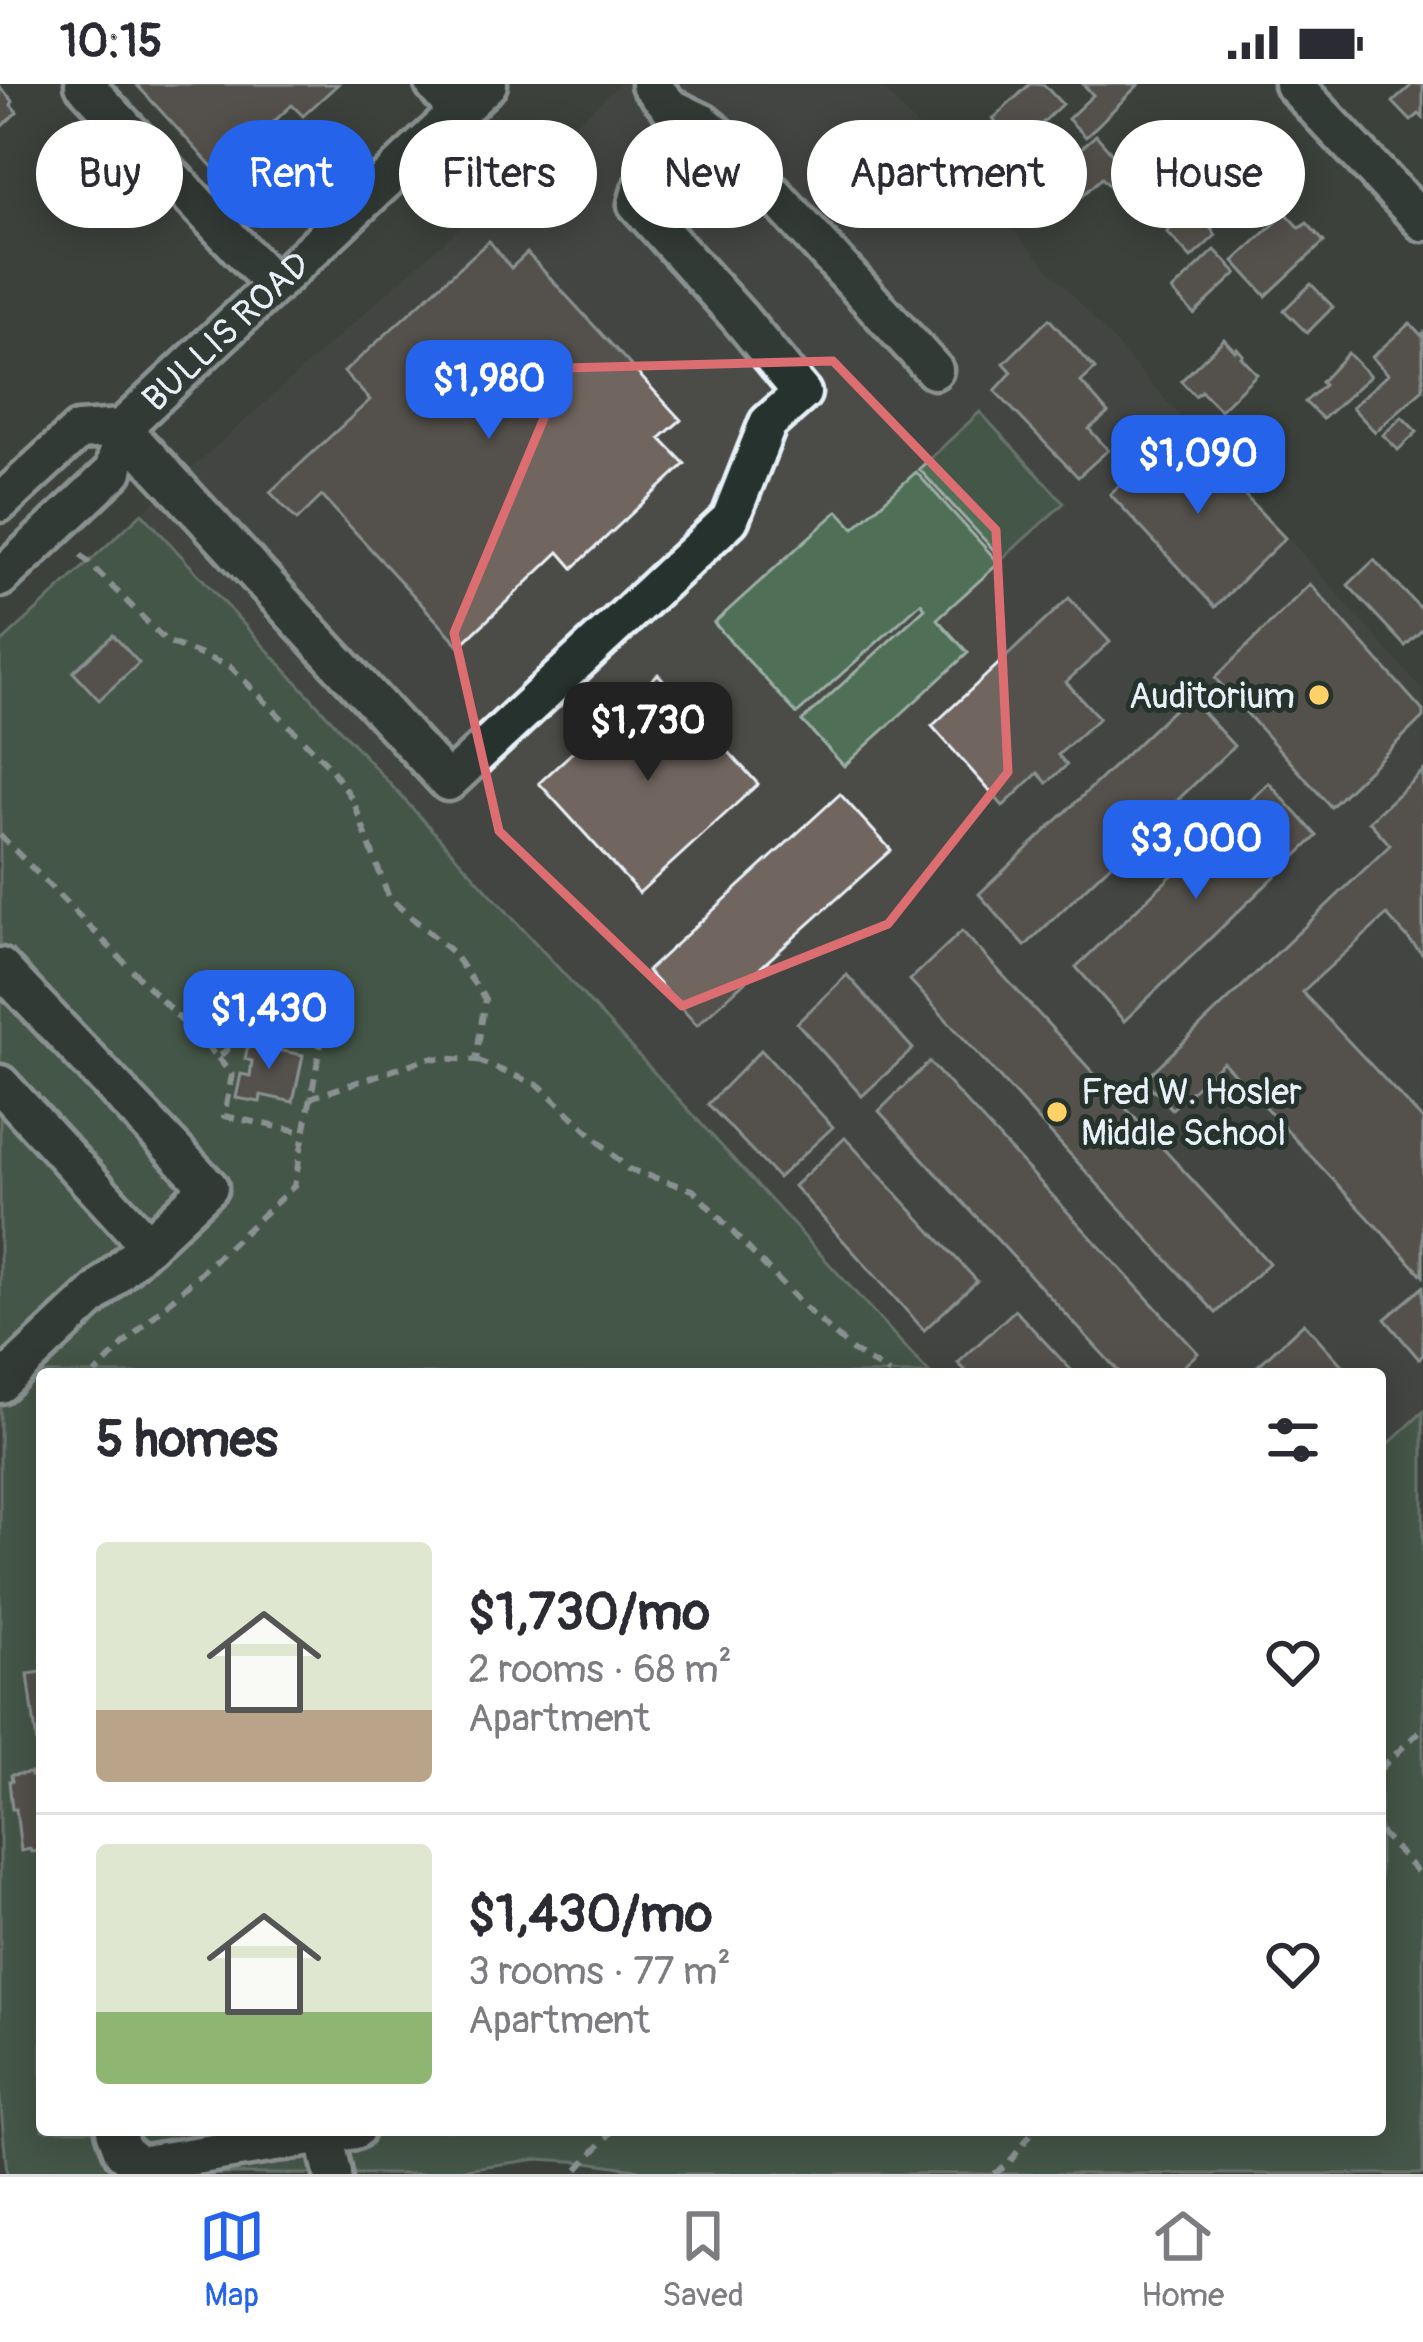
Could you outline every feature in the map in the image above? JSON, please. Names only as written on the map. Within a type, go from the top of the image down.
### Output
[{"type":"street","points":[[84,84],[274,285]]},
{"type":"street","points":[[434,84],[458,112]]},
{"type":"street","name":"BULLIS ROAD","points":[[0,578],[114,471],[122,428],[488,84]]},
{"type":"street","points":[[650,84],[670,107],[697,120]]},
{"type":"street","points":[[1293,84],[1423,222]]},
{"type":"street","points":[[783,205],[934,370]]},
{"type":"street","points":[[122,428],[448,782],[730,519],[768,423],[802,393],[659,228]]},
{"type":"street","name":"BULLIS ROAD","points":[[0,503],[79,431],[122,428]]},
{"type":"street","points":[[0,967],[209,1187],[0,1384]]},
{"type":"street","points":[[0,1084],[148,1245]]},
{"type":"street","points":[[117,2136],[123,2152],[139,2164],[321,2136]]},
{"type":"street","points":[[333,2174],[339,2136]]},
{"type":"path","points":[[81,555],[166,640],[230,668],[330,767],[353,800],[389,898],[452,952],[485,999],[476,1060]]},
{"type":"path","points":[[0,836],[232,1075],[224,1116],[304,1132]]},
{"type":"path","points":[[101,1368],[294,1186],[320,1044],[248,1029],[218,1058]]},
{"type":"path","points":[[310,1098],[429,1058],[476,1060],[540,1086],[628,1168],[693,1190],[802,1305],[853,1351],[880,1368]]},
{"type":"path","points":[[1386,1763],[1423,1728]]},
{"type":"path","points":[[1386,1838],[1423,1878]]},
{"type":"path","points":[[578,2169],[608,2136]]},
{"type":"path","points":[[994,2174],[1029,2136]]},
{"type":"highlighted area","points":[[833,361],[996,530],[1008,772],[888,924],[682,1006],[499,831],[454,633],[565,368]]},
{"type":"shaded area","name":"Fred W. Hosler Middle School","points":[[620,84],[878,84],[911,120],[807,120],[807,228],[1011,228],[1423,691],[1423,1412],[1386,1446],[1386,1368],[925,1368],[142,513],[460,228],[597,228],[597,120],[580,120]]},
{"type":"green space","points":[[980,412],[1064,503],[1002,559],[919,469]]},
{"type":"green space","points":[[916,472],[999,563],[937,619],[968,653],[844,766],[802,721],[925,608],[921,603],[797,714],[714,623],[838,511],[854,528]]},
{"type":"green space","points":[[142,513],[925,1368],[36,1368],[36,2136],[1386,2136],[1386,1446],[1423,1412],[1423,2174],[648,2174],[587,2162],[538,2159],[430,2174],[7,2174],[0,2097],[0,644]]},
{"type":"building","points":[[136,84],[338,84],[303,116],[292,105],[276,120],[207,120],[207,161],[183,135],[183,120],[169,120]]},
{"type":"building","points":[[1030,84],[1043,84],[1062,104],[1046,120],[993,119]]},
{"type":"building","points":[[1083,84],[1139,84],[1087,136],[1087,120],[1068,119],[1093,95]]},
{"type":"building","points":[[1413,84],[1423,84],[1423,118],[1419,114],[1411,121],[1393,102]]},
{"type":"building","points":[[0,87],[17,112],[0,128]]},
{"type":"building","points":[[1096,135],[1111,152],[1111,188],[1102,178],[1087,192],[1087,143]]},
{"type":"building","points":[[1307,223],[1324,242],[1266,296],[1234,261],[1270,228],[1305,228]]},
{"type":"building","points":[[1212,228],[1216,235],[1191,258],[1167,232]]},
{"type":"building","points":[[489,241],[511,268],[527,253],[681,420],[660,438],[685,464],[573,568],[559,552],[460,646],[322,496],[297,520],[270,492],[370,400],[344,372]]},
{"type":"building","points":[[1215,250],[1237,273],[1194,314],[1172,291]]},
{"type":"building","points":[[1311,284],[1333,307],[1307,333],[1284,310]]},
{"type":"building","points":[[1049,319],[1095,369],[1081,382],[1108,413],[1089,429],[1108,450],[1078,477],[995,391],[1012,372],[1004,363]]},
{"type":"building","points":[[1410,323],[1423,333],[1423,389],[1375,432],[1352,407],[1388,374],[1372,357]]},
{"type":"building","points":[[1224,339],[1257,374],[1220,410],[1201,391],[1195,396],[1181,381]]},
{"type":"building","points":[[1348,353],[1370,376],[1323,419],[1305,402]]},
{"type":"building","points":[[1402,417],[1417,432],[1398,450],[1383,435]]},
{"type":"building","points":[[1181,428],[1285,538],[1215,607],[1110,494]]},
{"type":"building","points":[[1374,560],[1423,611],[1423,629],[1405,646],[1348,585]]},
{"type":"building","name":"Auditorium","points":[[1310,584],[1423,711],[1423,717],[1331,807],[1215,678]]},
{"type":"building","points":[[1069,598],[1110,642],[1066,682],[1099,718],[1058,755],[1067,765],[1047,783],[1038,773],[1003,806],[932,726]]},
{"type":"building","points":[[113,635],[139,663],[99,700],[73,672]]},
{"type":"building","points":[[658,674],[758,784],[639,893],[539,783]]},
{"type":"building","points":[[1188,696],[1234,746],[1025,946],[979,894]]},
{"type":"building","points":[[1423,771],[1423,955],[1387,915],[1302,992],[1423,1120],[1423,1276],[1223,1062],[1172,1109],[1144,1080],[1390,845],[1369,821]]},
{"type":"building","points":[[1269,783],[1317,836],[1124,1021],[1076,967]]},
{"type":"building","points":[[840,794],[891,850],[697,1025],[647,971]]},
{"type":"building","points":[[962,931],[1269,1263],[1216,1313],[910,980]]},
{"type":"building","points":[[847,975],[913,1049],[862,1096],[797,1023]]},
{"type":"building","points":[[250,1036],[274,1040],[272,1049],[303,1055],[293,1102],[261,1095],[260,1102],[236,1098],[241,1074],[250,1076],[252,1061],[245,1059]]},
{"type":"building","points":[[761,1050],[833,1127],[778,1178],[708,1104]]},
{"type":"building","points":[[929,1062],[1198,1353],[1182,1368],[1115,1368],[879,1111]]},
{"type":"building","points":[[845,1138],[977,1281],[924,1330],[794,1186]]},
{"type":"building","points":[[1423,1287],[1423,1355],[1419,1359],[1385,1319]]},
{"type":"building","points":[[1015,1310],[1069,1368],[963,1368],[958,1363]]},
{"type":"building","points":[[1304,1323],[1345,1368],[1255,1368]]},
{"type":"building","points":[[36,1673],[36,1736],[28,1674]]},
{"type":"building","points":[[11,1775],[36,1776],[36,1852],[31,1852],[21,1851],[9,1781]]},
{"type":"place","name":"Auditorium","points":[[1319,695]]},
{"type":"place","name":"Fred W. Hosler Middle School","points":[[1057,1112]]}]
